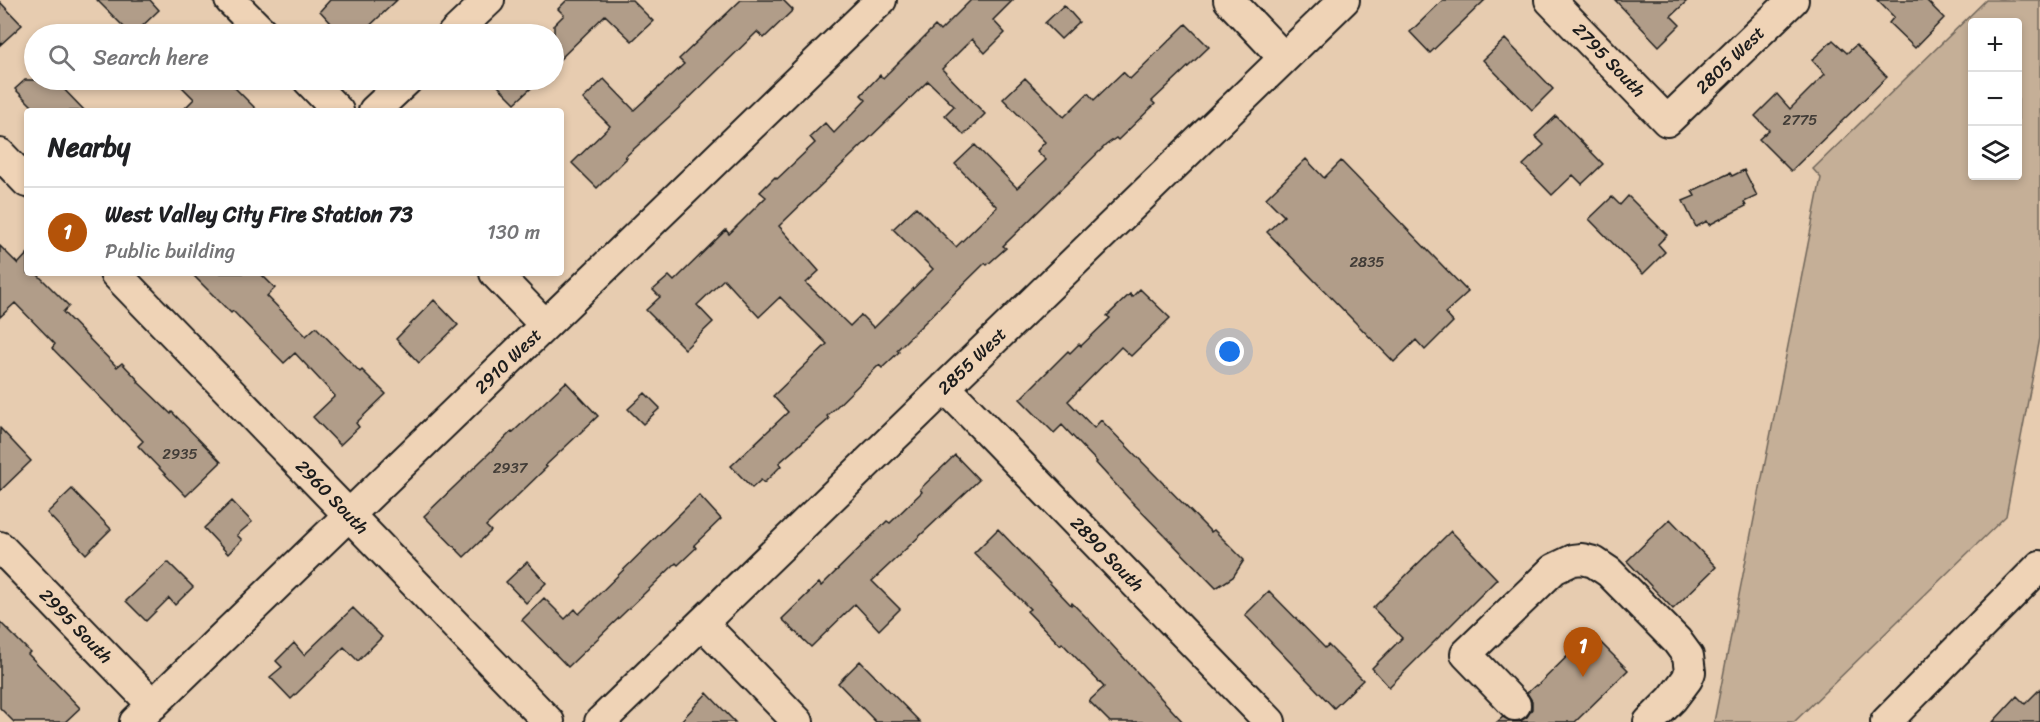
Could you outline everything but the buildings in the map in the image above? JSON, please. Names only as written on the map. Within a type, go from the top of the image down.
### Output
[{"type":"street","points":[[230,0],[254,24]]},
{"type":"street","points":[[464,24],[489,0]]},
{"type":"street","name":"2910 West","points":[[144,713],[881,0]]},
{"type":"street","points":[[1228,0],[1284,58]]},
{"type":"street","name":"2855 West","points":[[600,722],[1344,0]]},
{"type":"street","name":"2795 South","points":[[1550,0],[1667,121]]},
{"type":"street","name":"2805 West","points":[[1667,121],[1793,0]]},
{"type":"street","points":[[318,90],[335,108]]},
{"type":"street","points":[[377,108],[396,90]]},
{"type":"street","points":[[0,154],[24,179]]},
{"type":"street","name":"2960 South","points":[[118,276],[549,722]]},
{"type":"street","points":[[498,276],[545,325]]},
{"type":"street","name":"2890 South","points":[[945,387],[1270,722]]},
{"type":"street","name":"2995 South","points":[[0,547],[144,713]]},
{"type":"street","points":[[1515,705],[1466,654],[1554,569],[1573,560],[1582,559],[1594,562],[1609,572],[1677,641],[1688,656],[1690,672],[1687,680],[1649,722]]},
{"type":"street","points":[[1886,722],[2040,566]]},
{"type":"street","points":[[702,623],[798,722]]},
{"type":"shaded area","points":[[1986,0],[2040,0],[2040,338],[2006,516],[1794,722],[1714,722],[1821,178],[1813,169]]},
{"type":"place","name":"West Valley City Fire Station 73","points":[[1583,677]]}]
